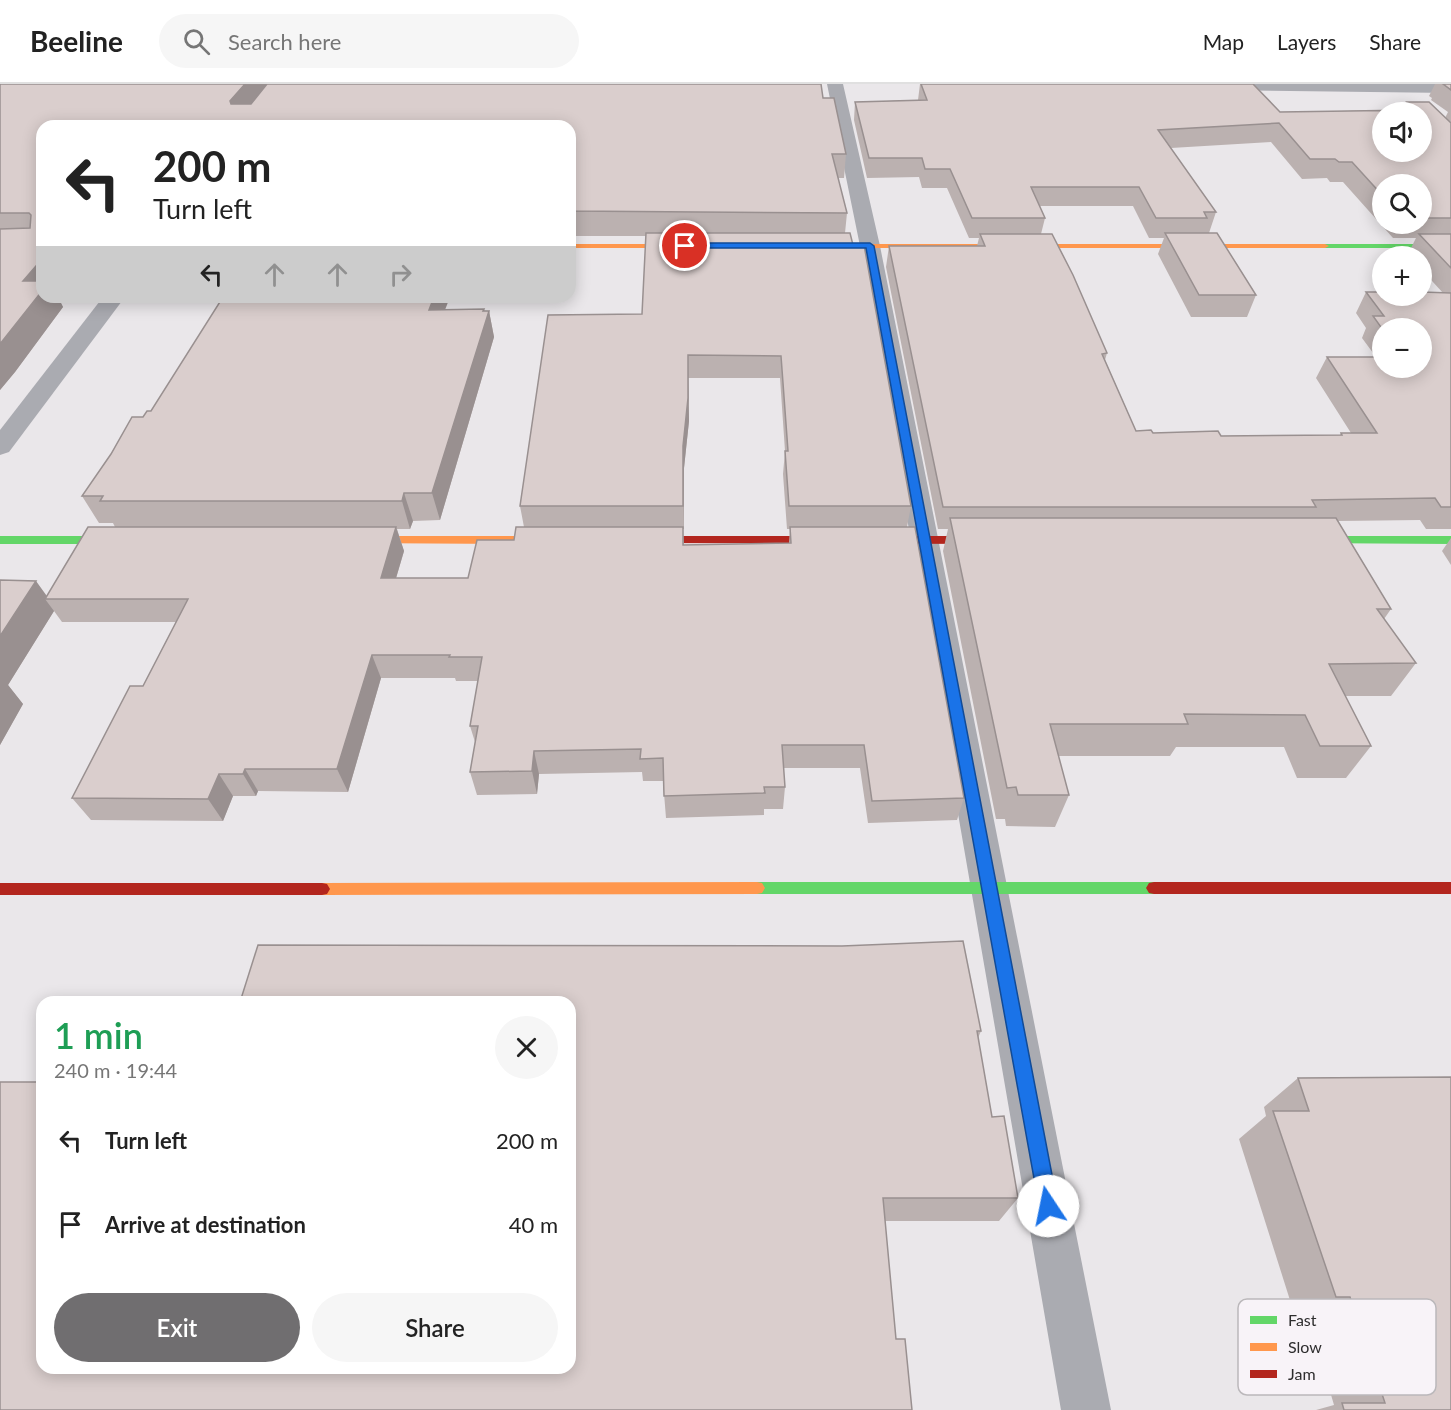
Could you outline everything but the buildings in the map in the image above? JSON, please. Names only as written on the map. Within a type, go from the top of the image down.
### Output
[{"type":"street","points":[[835,84],[870,246],[1086,1410]]},
{"type":"street","points":[[1194,85],[1451,88]]},
{"type":"street","points":[[1395,87],[1411,102]]},
{"type":"street","points":[[576,246],[702,246]]},
{"type":"street","points":[[810,246],[1451,246]]},
{"type":"street","points":[[0,447],[109,303]]},
{"type":"street","points":[[0,540],[142,540]]},
{"type":"street","points":[[344,540],[533,540]]},
{"type":"street","points":[[628,540],[1008,540]]},
{"type":"street","points":[[1295,540],[1451,540]]},
{"type":"street","points":[[0,889],[1451,888]]},
{"type":"traffic: fast","points":[[1325,246],[1451,246]]},
{"type":"traffic: fast","points":[[0,540],[126,540]]},
{"type":"traffic: fast","points":[[1306,540],[1451,540]]},
{"type":"traffic: fast","points":[[757,888],[1154,888]]},
{"type":"traffic: slow","points":[[576,246],[690,246]]},
{"type":"traffic: slow","points":[[820,246],[1325,246]]},
{"type":"traffic: slow","points":[[355,540],[522,540]]},
{"type":"traffic: slow","points":[[322,889],[757,888]]},
{"type":"traffic: jam","points":[[640,540],[990,540]]},
{"type":"traffic: jam","points":[[1154,888],[1451,888]]},
{"type":"traffic: jam","points":[[0,889],[322,889]]},
{"type":"route","points":[[685,246],[870,246],[1048,1206]]}]
